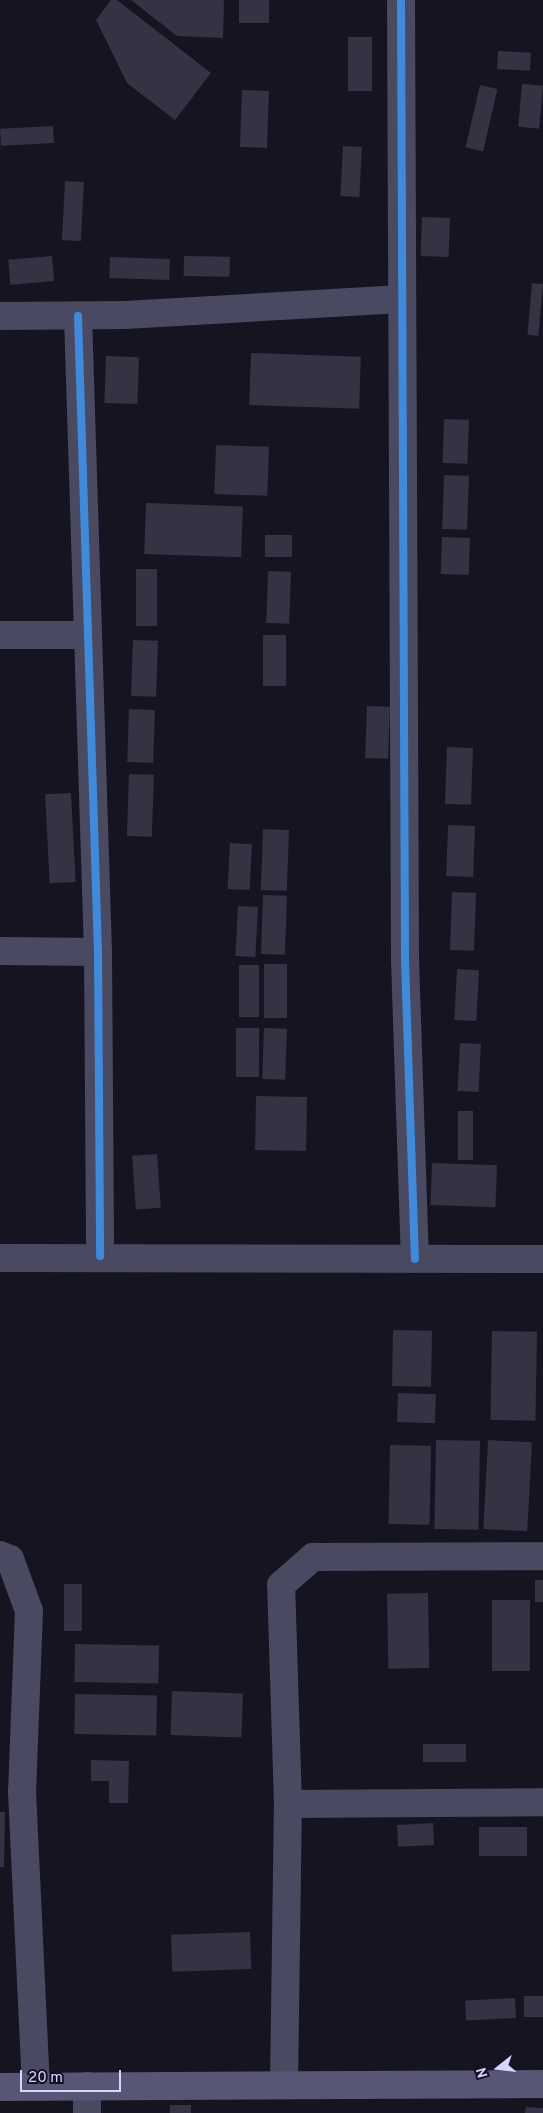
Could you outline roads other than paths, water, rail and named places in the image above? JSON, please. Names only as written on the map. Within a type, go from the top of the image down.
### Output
[{"type":"street","points":[[401,0],[405,960],[415,1259]]},
{"type":"street","points":[[0,316],[78,316],[402,299]]},
{"type":"street","points":[[78,316],[86,635],[98,952],[100,1256]]},
{"type":"street","points":[[0,635],[86,635]]},
{"type":"street","points":[[0,951],[98,952]]},
{"type":"street","points":[[0,1258],[100,1256],[543,1259]]},
{"type":"street","points":[[0,1555],[10,1559],[29,1611],[11,1791],[36,2086]]},
{"type":"street","points":[[284,2085],[288,1804],[281,1584],[313,1557],[543,1556]]},
{"type":"street","points":[[288,1804],[543,1802]]},
{"type":"street","points":[[0,2087],[543,2084]]},
{"type":"street","points":[[87,2086],[87,2113]]}]
